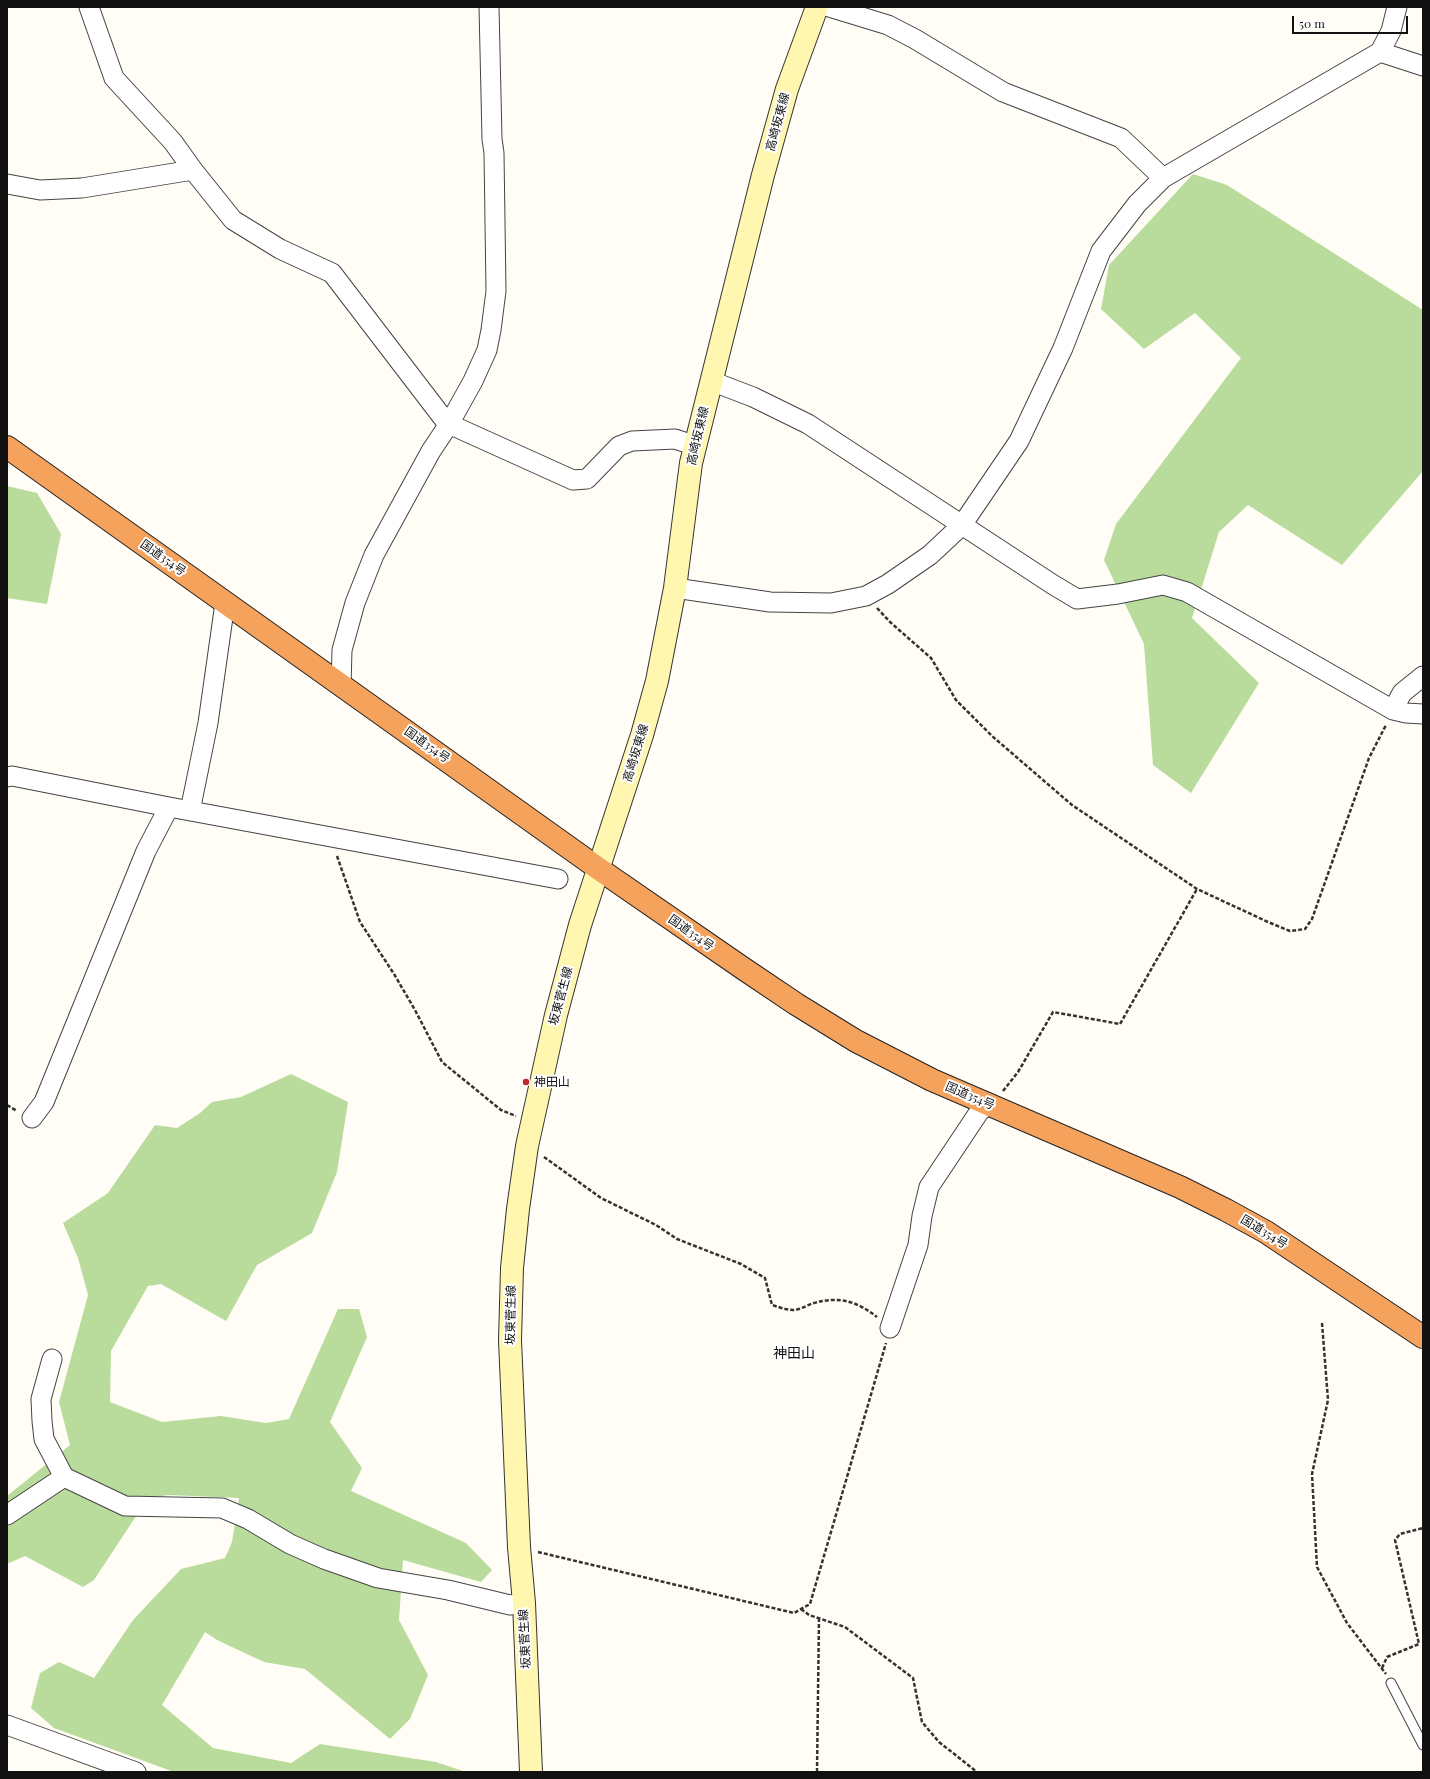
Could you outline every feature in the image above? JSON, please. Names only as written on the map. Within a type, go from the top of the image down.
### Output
[{"type":"highway","name":"国道354号","points":[[7,447],[226,602],[341,686],[452,762],[599,868],[744,969],[856,1041],[932,1080],[989,1103],[1180,1187],[1226,1210],[1266,1232],[1423,1337]]},
{"type":"main road","name":"高崎坂東線","points":[[599,868],[642,735],[657,681],[675,588],[691,463],[711,380],[787,89],[817,7]]},
{"type":"main road","name":"坂東菅生線","points":[[531,1772],[524,1603],[519,1547],[510,1340],[512,1268],[518,1209],[531,1122],[557,1009],[580,925],[599,868]]},
{"type":"street","points":[[89,7],[114,78],[173,142],[193,170],[233,220],[280,249],[332,273],[449,424],[573,480],[587,479],[619,446],[632,441],[675,439],[696,446]]},
{"type":"street","points":[[341,686],[342,650],[355,603],[374,555],[431,451],[449,424],[473,381],[487,350],[496,291],[494,153],[492,139],[489,7]]},
{"type":"street","points":[[829,7],[888,25],[916,39],[1003,92],[1121,138],[1163,178]]},
{"type":"street","points":[[675,588],[770,602],[831,603],[866,596],[888,584],[930,555],[962,525],[1019,442],[1063,348],[1100,251],[1137,204],[1163,178],[1380,52],[1391,30],[1397,7]]},
{"type":"street","points":[[1380,52],[1423,66]]},
{"type":"street","points":[[7,184],[40,190],[82,188],[193,170]]},
{"type":"street","points":[[711,380],[752,397],[808,424],[1077,599],[1118,594],[1163,585],[1187,592],[1393,710],[1406,713],[1423,714]]},
{"type":"street","points":[[190,811],[208,723],[226,602]]},
{"type":"street","points":[[1393,710],[1402,693],[1423,676]]},
{"type":"street","points":[[9,775],[190,811],[558,879]]},
{"type":"street","points":[[32,1118],[44,1102],[146,851],[169,807]]},
{"type":"street","points":[[890,1328],[918,1244],[922,1216],[929,1187],[979,1112],[989,1103]]},
{"type":"street","points":[[52,1360],[41,1399],[42,1420],[44,1438],[64,1477],[125,1506],[222,1508],[248,1519],[290,1544],[324,1559],[378,1578],[448,1590],[510,1604],[524,1603]]},
{"type":"street","points":[[7,1515],[64,1477]]},
{"type":"street","points":[[7,1725],[136,1772]]},
{"type":"lane","points":[[1391,1683],[1423,1745]]},
{"type":"path","points":[[866,596],[890,622],[931,658],[956,700],[992,736],[1072,805],[1197,889],[1290,931],[1304,929],[1312,919],[1369,758],[1393,710]]},
{"type":"path","points":[[331,836],[360,922],[394,974],[442,1062],[501,1110],[531,1122]]},
{"type":"path","points":[[989,1103],[1000,1094],[1018,1072],[1053,1012],[1120,1024],[1197,889]]},
{"type":"path","points":[[519,1547],[794,1613],[810,1604],[890,1328],[864,1306],[848,1301],[826,1301],[794,1310],[772,1305],[765,1278],[741,1264],[677,1239],[656,1225],[601,1198],[527,1146]]},
{"type":"path","points":[[1322,1323],[1328,1400],[1312,1474],[1317,1567],[1347,1623],[1382,1668],[1391,1683]]},
{"type":"path","points":[[1382,1668],[1387,1657],[1419,1644],[1395,1540],[1400,1534],[1423,1528]]},
{"type":"path","points":[[801,1609],[809,1615],[845,1626],[913,1678],[922,1722],[939,1742],[977,1772]]},
{"type":"path","points":[[817,1772],[820,1618]]},
{"type":"green space","points":[[1193,174],[1227,185],[1423,310],[1423,471],[1342,565],[1248,505],[1219,532],[1192,618],[1259,683],[1191,793],[1153,765],[1144,644],[1104,560],[1116,524],[1241,358],[1195,313],[1144,349],[1101,309],[1109,265]]},
{"type":"green space","points":[[7,486],[37,493],[61,534],[47,604],[7,598]]},
{"type":"green space","points":[[291,1074],[348,1102],[337,1172],[312,1233],[257,1265],[226,1321],[161,1284],[148,1286],[111,1351],[110,1402],[162,1422],[221,1416],[266,1423],[289,1419],[338,1309],[359,1309],[367,1337],[330,1422],[362,1468],[351,1491],[466,1543],[492,1570],[481,1582],[403,1560],[399,1620],[428,1675],[410,1719],[390,1739],[305,1669],[264,1662],[217,1640],[205,1632],[162,1705],[213,1748],[291,1763],[320,1744],[436,1762],[466,1772],[174,1772],[54,1728],[31,1708],[40,1673],[59,1662],[94,1678],[133,1620],[181,1569],[225,1558],[232,1542],[239,1498],[169,1495],[148,1498],[94,1580],[83,1587],[25,1556],[7,1564],[7,1496],[70,1445],[59,1402],[88,1295],[78,1258],[63,1223],[108,1193],[155,1125],[177,1128],[200,1113],[212,1102],[241,1097]]},
{"type":"place","name":"神田山","points":[[526,1082]]},
{"type":"district","name":"神田山","points":[[794,1354]]}]
